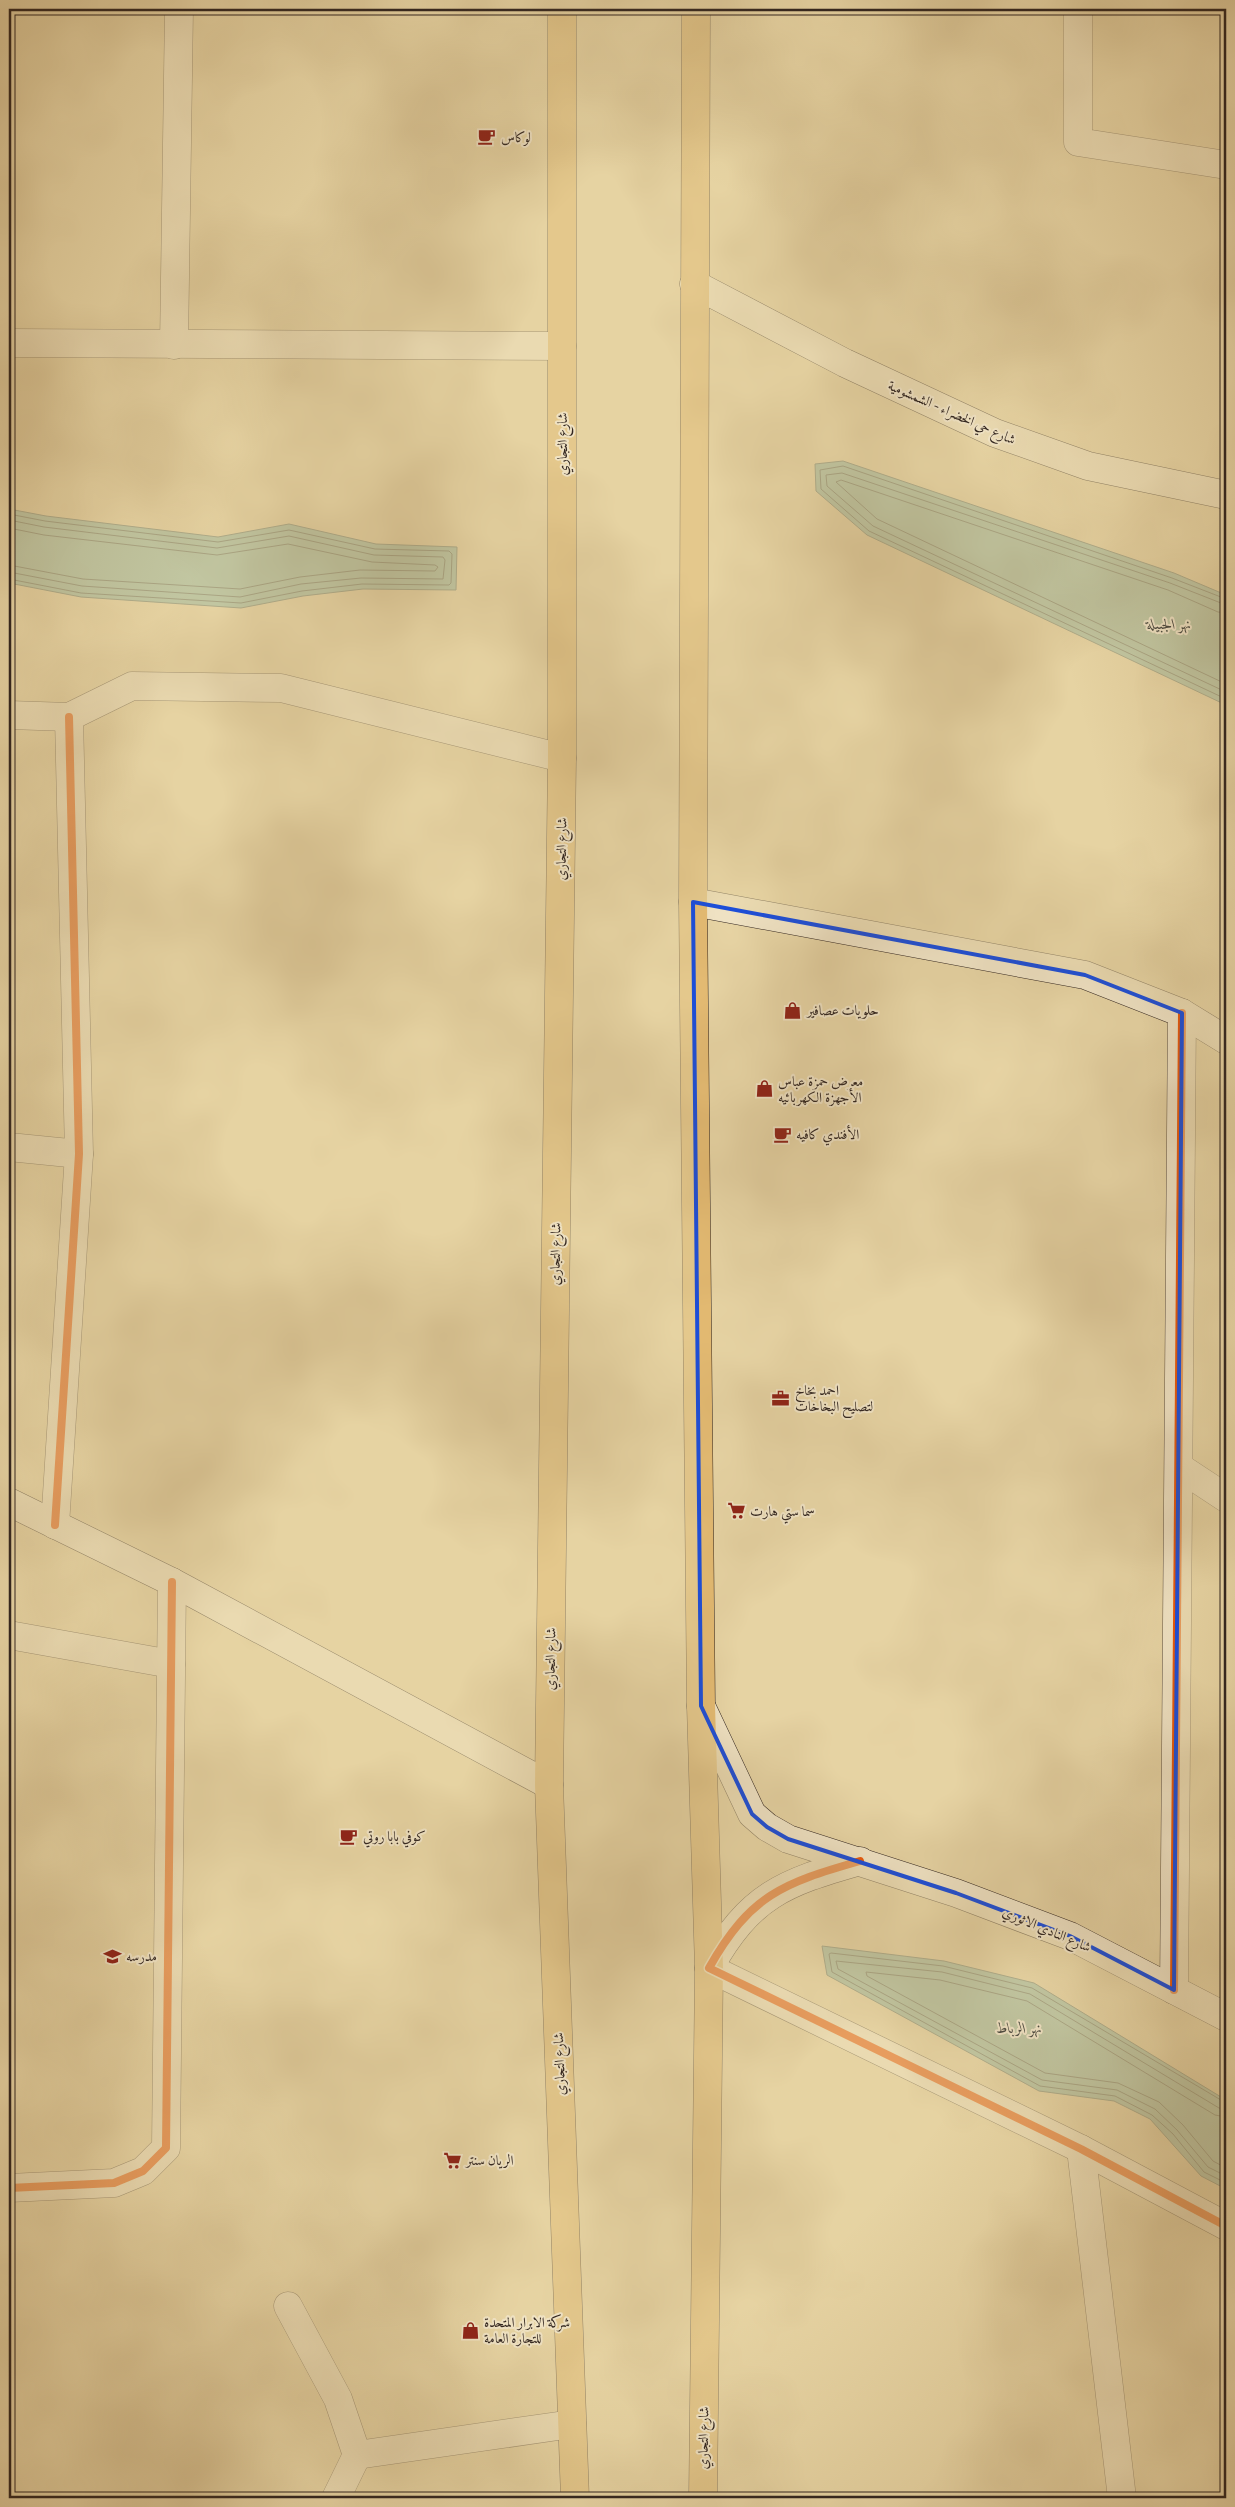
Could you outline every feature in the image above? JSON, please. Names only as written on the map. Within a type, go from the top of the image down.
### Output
[{"type":"main road","name":"شارع التجاري","points":[[562,9],[562,758],[549,1785],[575,2498]]},
{"type":"main road","name":"شارع التجاري","points":[[696,9],[693,902],[701,1706],[709,1968],[703,2498]]},
{"type":"street","points":[[174,345],[179,9]]},
{"type":"street","points":[[1078,9],[1078,142],[1226,165]]},
{"type":"street","name":"شارع حي الخضراء - الشمشومية","points":[[694,284],[845,363],[995,433],[1088,466],[1226,495]]},
{"type":"street","points":[[9,343],[562,346]]},
{"type":"street","points":[[9,715],[69,717],[132,686],[281,688],[562,758]]},
{"type":"street","points":[[55,1525],[79,1154],[69,717]]},
{"type":"street","points":[[693,902],[1086,975],[1182,1013],[1226,1040]]},
{"type":"street","points":[[1174,1990],[1182,1013]]},
{"type":"street","points":[[9,1147],[79,1154]]},
{"type":"street","points":[[1179,1467],[1226,1498]]},
{"type":"street","points":[[9,1502],[172,1582],[549,1785]]},
{"type":"street","points":[[9,2188],[114,2183],[143,2171],[166,2148],[172,1582]]},
{"type":"street","points":[[9,1635],[171,1664]]},
{"type":"street","name":"شارع النادي الاثوري","points":[[701,1706],[752,1814],[767,1827],[788,1839],[956,1893],[1070,1936],[1226,2017]]},
{"type":"street","points":[[860,1861],[809,1875],[780,1888],[755,1906],[726,1938],[709,1968],[1081,2148],[1226,2226]]},
{"type":"street","points":[[1081,2148],[1122,2498]]},
{"type":"street","points":[[288,2306],[338,2399],[357,2456],[336,2498]]},
{"type":"street","points":[[357,2456],[572,2424]]},
{"type":"highlighted area","points":[[693,902],[1085,975],[1182,1013],[1174,1990],[1070,1936],[956,1893],[788,1839],[767,1827],[752,1814],[701,1706]]},
{"type":"water","name":"نهر الجبيلة","points":[[843,461],[1174,573],[1226,595],[1226,705],[867,535],[816,491],[815,464]]},
{"type":"water","points":[[9,509],[46,516],[218,537],[289,524],[376,544],[457,547],[456,590],[363,589],[303,596],[241,608],[81,597],[9,583]]},
{"type":"water","name":"نهر الرباط","points":[[822,1946],[944,1961],[1034,1983],[1226,2100],[1226,2189],[1201,2176],[1150,2119],[1114,2101],[1039,2091],[827,1975]]},
{"type":"cycle path","points":[[55,1525],[79,1154],[69,717]]},
{"type":"cycle path","points":[[1174,1990],[1182,1013]]},
{"type":"cycle path","points":[[9,2188],[114,2183],[143,2171],[166,2148],[172,1582]]},
{"type":"cycle path","points":[[860,1861],[789,1885],[771,1895],[754,1908],[739,1924],[724,1943],[709,1968],[1081,2149],[1226,2226]]},
{"type":"place","name":"لوكاس","points":[[487,137]]},
{"type":"place","name":"حلويات عصافير","points":[[793,1010]]},
{"type":"place","name":"معرض حمزة عباس الأجهزة الكهربائيه","points":[[764,1089]]},
{"type":"place","name":"الأفندي كافيه","points":[[782,1134]]},
{"type":"place","name":"احمد بخاخ لتصليح البخاخات","points":[[781,1398]]},
{"type":"place","name":"سما ستي هارت","points":[[736,1511]]},
{"type":"place","name":"كوفي بابا روتي","points":[[349,1836]]},
{"type":"place","name":"مدرسه","points":[[112,1956]]},
{"type":"place","name":"الريان سنتر","points":[[452,2160]]},
{"type":"place","name":"شركة الابرار المتحدة للتجارة العامة","points":[[470,2330]]}]
